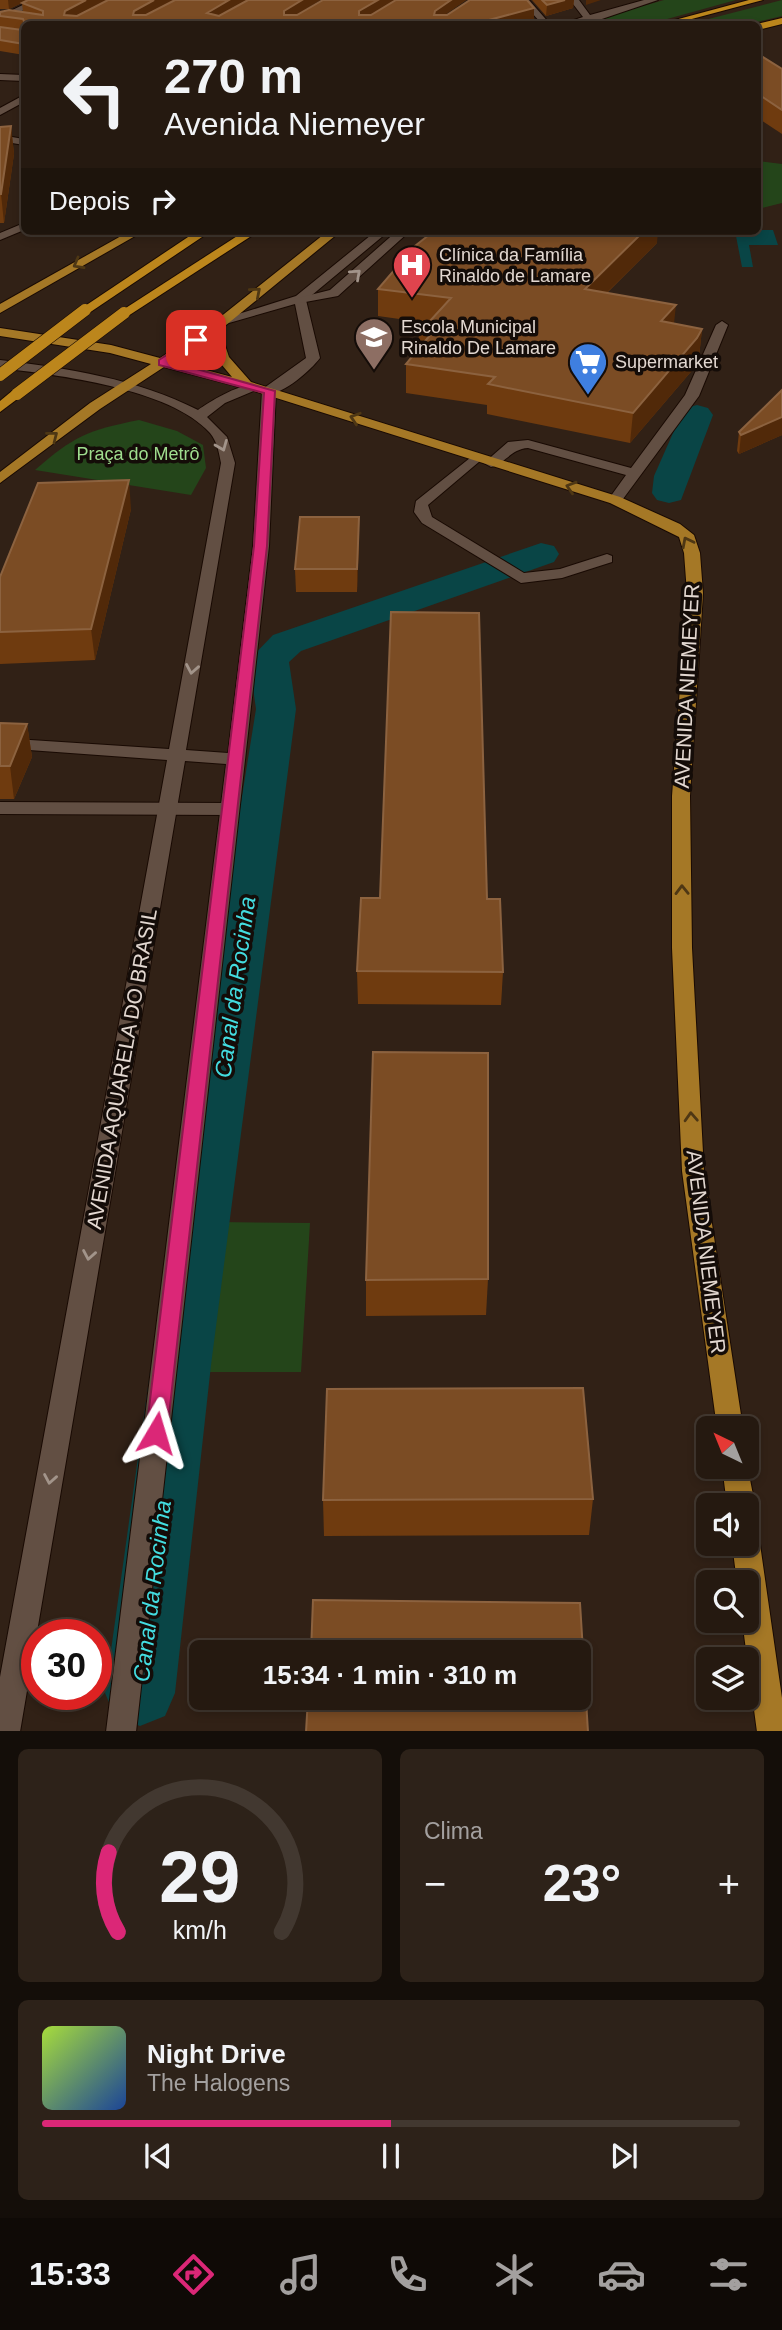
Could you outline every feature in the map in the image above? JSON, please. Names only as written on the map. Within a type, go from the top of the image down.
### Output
[{"type":"highway","points":[[676,21],[759,0]]},
{"type":"highway","points":[[761,26],[782,21]]},
{"type":"highway","points":[[0,375],[85,310],[199,235]]},
{"type":"highway","points":[[0,408],[124,313],[247,235]]},
{"type":"main road","points":[[0,309],[131,235]]},
{"type":"main road","points":[[0,479],[64,428],[218,325],[330,235]]},
{"type":"main road","points":[[218,325],[223,358],[257,388]]},
{"type":"main road","name":"AVENIDA NIEMEYER","points":[[0,332],[111,349],[257,388],[615,500],[675,527],[686,536],[692,553],[695,593],[681,796],[682,948],[693,1171],[728,1416]]},
{"type":"main road","points":[[748,1556],[772,1731]]},
{"type":"street","points":[[3,15],[40,0]]},
{"type":"street","points":[[524,0],[543,21]]},
{"type":"street","points":[[574,0],[590,20]]},
{"type":"street","points":[[584,21],[654,0]]},
{"type":"street","points":[[3,15],[26,21]]},
{"type":"street","points":[[0,112],[21,100]]},
{"type":"street","points":[[0,138],[21,142]]},
{"type":"street","points":[[0,237],[21,227]]},
{"type":"street","points":[[300,299],[378,235]]},
{"type":"street","points":[[218,325],[300,299],[334,293],[399,235]]},
{"type":"street","points":[[199,416],[220,400],[257,388],[308,365],[313,358],[300,299]]},
{"type":"street","points":[[615,500],[692,396],[722,325]]},
{"type":"street","name":"AVENIDA AQUARELA DO BRASIL","points":[[0,364],[126,387],[199,416],[223,442],[228,463],[5,1731]]},
{"type":"street","points":[[121,1731],[261,546],[257,388]]},
{"type":"street","points":[[491,463],[513,445],[528,444],[634,473]]},
{"type":"street","points":[[475,458],[430,493],[421,504],[421,512],[440,529],[522,578]]},
{"type":"street","points":[[15,744],[235,759]]},
{"type":"street","points":[[0,808],[230,810]]},
{"type":"lane","points":[[0,76],[21,78]]},
{"type":"lane","points":[[522,578],[562,573],[607,559]]},
{"type":"green space","points":[[664,0],[736,0],[660,21],[600,21],[605,17]]},
{"type":"green space","points":[[782,0],[782,16],[761,21],[701,21]]},
{"type":"green space","points":[[761,161],[782,164],[782,203],[761,208]]},
{"type":"green space","name":"Praça do Metrô","points":[[139,420],[177,431],[203,445],[206,468],[191,495],[35,470],[82,436]]},
{"type":"green space","points":[[218,1222],[310,1223],[301,1372],[202,1372]]},
{"type":"water","points":[[761,230],[773,230],[778,245],[749,245],[753,267],[742,267],[736,235],[761,235]]},
{"type":"building","points":[[28,0],[86,0],[65,11],[64,15],[77,16],[108,0],[154,0],[134,11],[133,15],[146,15],[175,0],[229,0],[207,13],[219,16],[248,0],[302,0],[284,11],[284,15],[297,15],[323,0],[378,0],[359,11],[359,15],[371,15],[396,0],[451,0],[435,11],[434,15],[447,15],[470,0],[527,0],[534,8],[485,21],[24,21],[0,16],[0,12],[9,10],[43,15],[43,11],[22,3]]},
{"type":"building","points":[[542,0],[565,0],[547,5]]},
{"type":"building","points":[[0,27],[21,30],[21,44],[0,40]]},
{"type":"building","points":[[761,56],[782,69],[782,110],[761,96]]},
{"type":"building","points":[[11,126],[1,194],[0,194],[0,127]]},
{"type":"building","points":[[429,235],[640,235],[585,289],[676,305],[661,321],[702,329],[633,413],[488,384],[495,377],[406,364],[431,334],[419,333],[451,298],[378,289],[415,246]]},
{"type":"building","points":[[782,390],[782,417],[741,435],[739,432]]},
{"type":"building","points":[[129,480],[91,629],[0,632],[0,577],[38,483]]},
{"type":"building","points":[[300,517],[359,517],[357,569],[295,569]]},
{"type":"building","points":[[391,612],[479,613],[487,899],[500,899],[503,972],[357,971],[361,898],[380,898]]},
{"type":"building","points":[[0,723],[27,724],[10,766],[0,766]]},
{"type":"building","points":[[373,1052],[488,1053],[488,1279],[366,1280]]},
{"type":"building","points":[[583,1388],[593,1499],[323,1500],[327,1389]]},
{"type":"building","points":[[313,1600],[580,1603],[582,1640],[311,1640]]},
{"type":"building","points":[[307,1710],[587,1710],[588,1731],[306,1731]]},
{"type":"waterway","name":"Canal da Rocinha","points":[[669,493],[671,476],[697,415]]},
{"type":"waterway","name":"Canal da Rocinha","points":[[140,1693],[181,1365],[276,709],[269,660],[287,643],[541,554]]},
{"type":"place","name":"Clínica da Família Rinaldo de Lamare","points":[[412,299]]},
{"type":"place","name":"Escola Municipal Rinaldo De Lamare","points":[[374,371]]},
{"type":"place","name":"Supermarket","points":[[588,396]]},
{"type":"route","points":[[156,1433],[261,546],[267,462],[269,391],[163,363],[196,340]]}]
